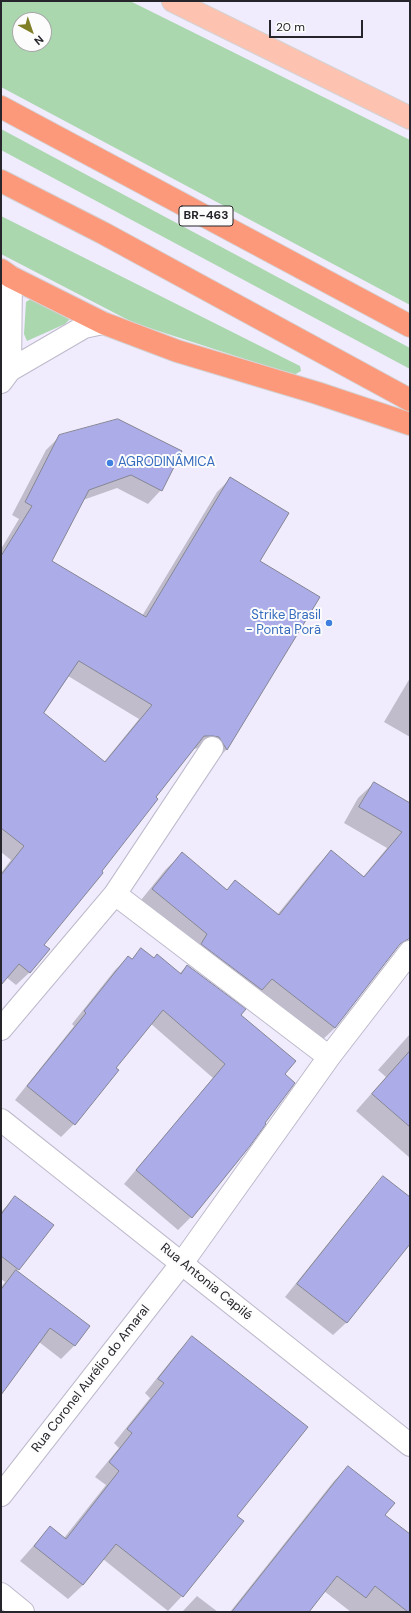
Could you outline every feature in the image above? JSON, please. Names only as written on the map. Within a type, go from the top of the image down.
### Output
[{"type":"highway","name":"BR-463","points":[[1,107],[410,326]]},
{"type":"highway","points":[[1,181],[103,233],[410,400]]},
{"type":"highway","points":[[6,274],[103,323],[178,351],[317,393],[410,424]]},
{"type":"main road","points":[[173,1],[410,118]]},
{"type":"street","points":[[6,274],[6,376]]},
{"type":"street","points":[[6,376],[84,328],[103,323]]},
{"type":"street","points":[[1,1029],[115,894],[212,748]]},
{"type":"street","points":[[115,894],[330,1057]]},
{"type":"street","name":"Rua Coronel Aurélio do Amaral","points":[[1,1496],[182,1263],[330,1057],[410,952]]},
{"type":"street","name":"Rua Antonia Capilé","points":[[1,1120],[410,1445]]},
{"type":"street","points":[[1,1594],[23,1612]]},
{"type":"green space","points":[[1,1],[130,1],[410,140],[410,305],[1,87]]},
{"type":"green space","points":[[1,129],[410,348],[410,369],[1,150]]},
{"type":"green space","points":[[1,216],[300,366],[301,371],[294,375],[134,323],[1,254]]},
{"type":"green space","points":[[29,300],[34,300],[68,317],[69,320],[65,324],[27,341],[24,334],[26,302]]},
{"type":"building","points":[[118,419],[182,451],[162,491],[131,475],[89,490],[52,561],[146,617],[230,477],[289,513],[260,561],[320,597],[227,750],[219,737],[204,736],[156,797],[158,799],[102,871],[103,873],[44,945],[50,949],[30,973],[19,964],[1,985],[1,875],[24,846],[1,828],[1,556],[32,506],[25,502],[59,435]],"holes":[[[79,661],[152,705],[105,762],[44,713]]]},
{"type":"building","points":[[374,782],[410,803],[410,938],[400,944],[335,1028],[272,979],[262,990],[201,944],[207,934],[152,889],[182,852],[227,890],[235,880],[279,915],[331,850],[364,877],[402,832],[359,807]]},
{"type":"building","points":[[141,948],[154,958],[157,954],[181,974],[187,965],[246,1009],[241,1015],[296,1061],[285,1074],[295,1083],[250,1146],[192,1218],[136,1170],[225,1064],[163,1010],[116,1068],[119,1070],[75,1125],[27,1086],[86,1013],[84,1011],[128,956],[132,959]]},
{"type":"building","points":[[410,1051],[410,1127],[372,1094]]},
{"type":"building","points":[[383,1176],[410,1197],[410,1244],[347,1323],[297,1284]]},
{"type":"building","points":[[15,1196],[54,1225],[19,1270],[1,1256],[1,1215]]},
{"type":"building","points":[[16,1270],[90,1326],[75,1346],[50,1328],[1,1395],[1,1290]]},
{"type":"building","points":[[192,1336],[308,1427],[237,1516],[244,1521],[183,1597],[116,1544],[83,1585],[34,1546],[50,1526],[66,1539],[119,1471],[109,1462],[132,1433],[127,1429],[164,1383],[158,1379]]},
{"type":"building","points":[[348,1466],[395,1503],[385,1515],[410,1534],[410,1612],[375,1586],[366,1598],[337,1576],[309,1612],[232,1612]]},
{"type":"place","name":"AGRODINÂMICA","points":[[110,463]]},
{"type":"place","name":"Strike Brasil - Ponta Porã","points":[[329,623]]}]
